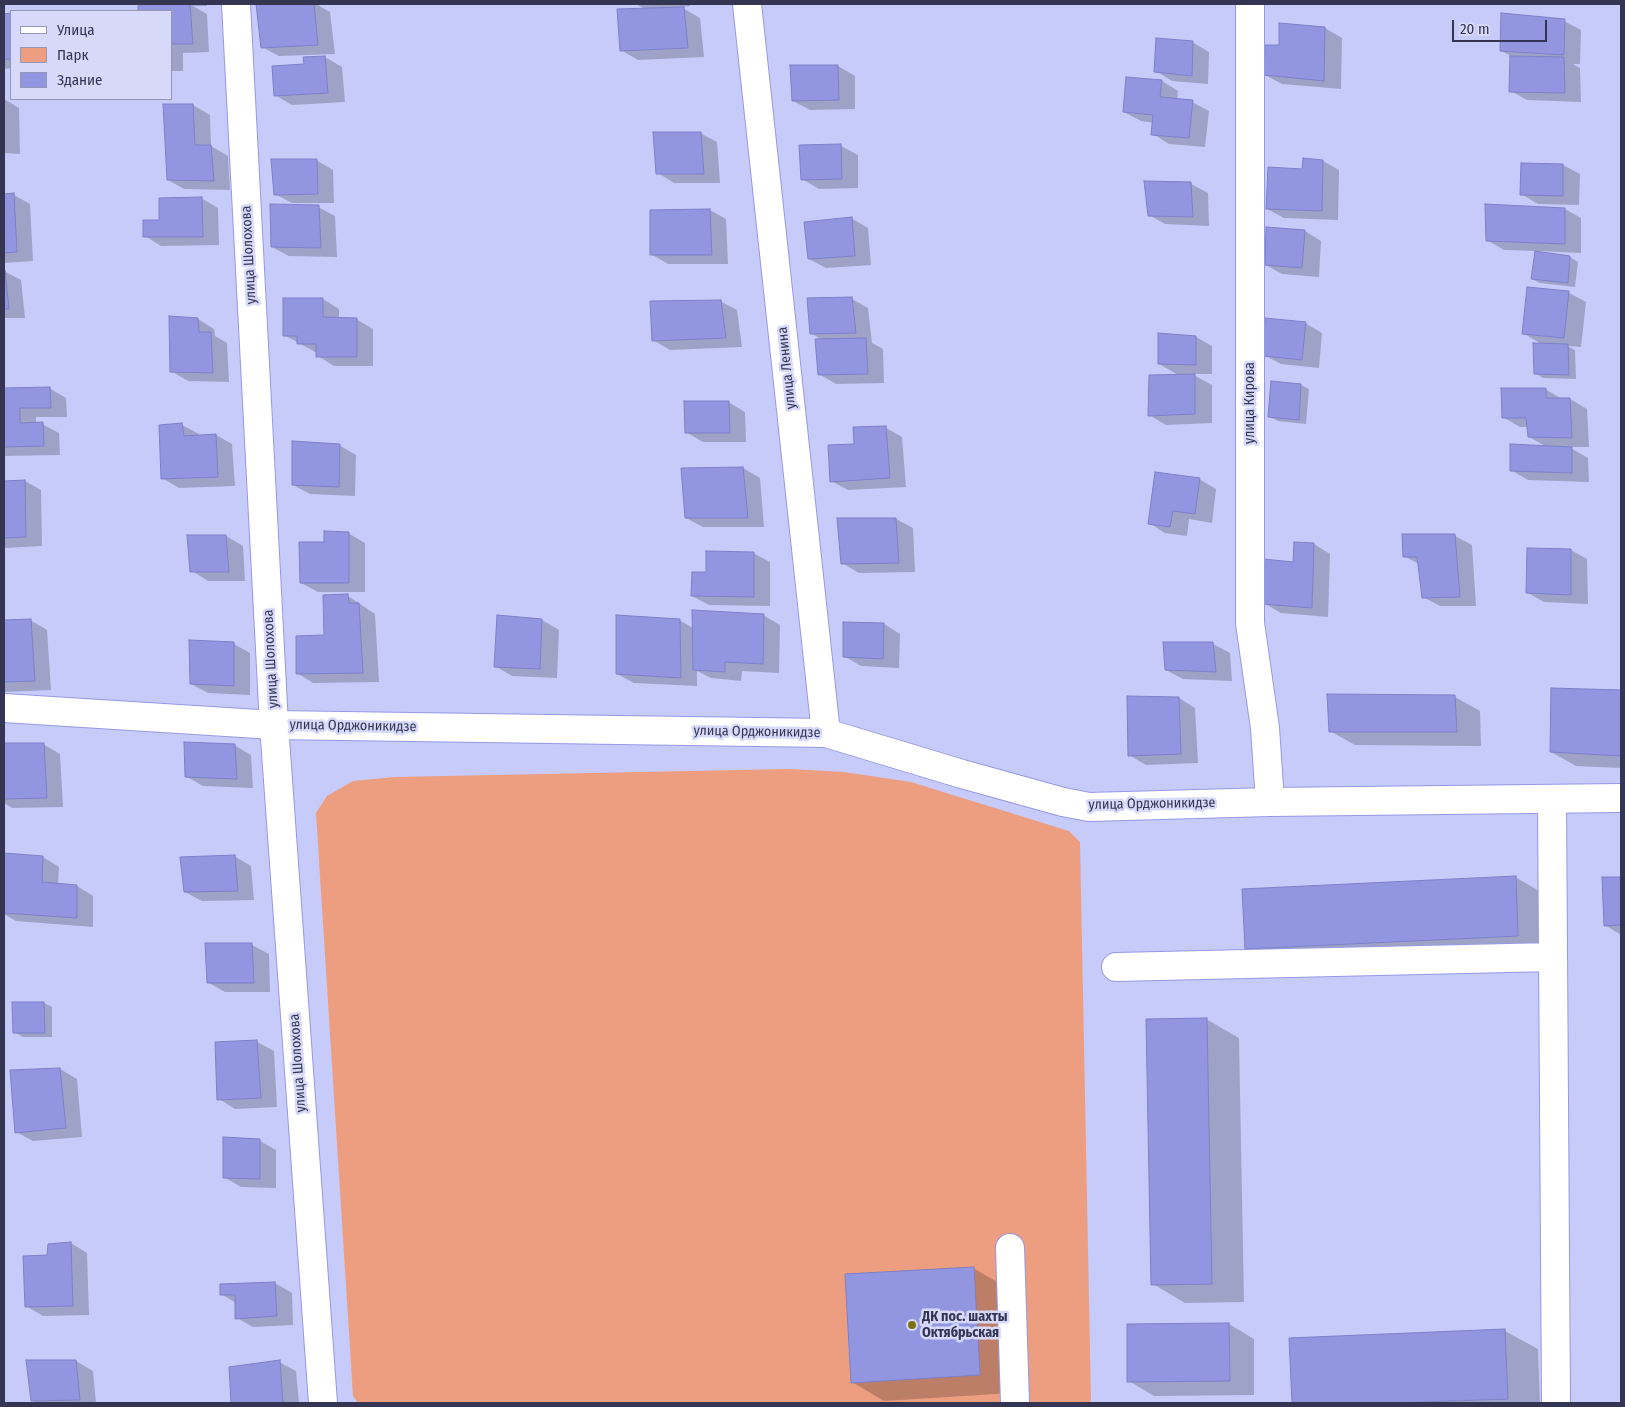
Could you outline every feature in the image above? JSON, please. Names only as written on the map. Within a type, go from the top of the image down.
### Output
[{"type":"street","name":"улица Шолохова","points":[[236,4],[274,725],[323,1403]]},
{"type":"street","name":"улица Ленина","points":[[747,4],[826,732]]},
{"type":"street","name":"улица Кирова","points":[[1250,4],[1250,623],[1265,728],[1270,802]]},
{"type":"street","name":"улица Орджоникидзе","points":[[4,708],[274,725],[826,732],[971,776],[1063,802],[1089,807],[1270,802],[1621,798]]},
{"type":"street","points":[[1552,799],[1556,1403]]},
{"type":"street","points":[[1116,967],[1553,957]]},
{"type":"street","points":[[1010,1248],[1015,1403]]},
{"type":"green space","points":[[789,769],[844,772],[911,782],[1069,831],[1080,842],[1091,1401],[1087,1403],[358,1403],[353,1396],[316,813],[327,796],[353,781],[396,777]]},
{"type":"building","points":[[138,4],[190,4],[193,44],[172,44],[172,10],[138,10]]},
{"type":"building","points":[[256,4],[314,4],[318,45],[261,48]]},
{"type":"building","points":[[684,7],[688,48],[620,51],[617,9]]},
{"type":"building","points":[[10,13],[10,59],[4,59],[4,14]]},
{"type":"building","points":[[1501,13],[1565,19],[1564,55],[1500,51]]},
{"type":"building","points":[[1279,23],[1325,27],[1324,81],[1264,75],[1265,45],[1279,45]]},
{"type":"building","points":[[1156,38],[1193,41],[1192,76],[1154,72]]},
{"type":"building","points":[[325,56],[328,93],[274,96],[272,66],[304,64],[303,57]]},
{"type":"building","points":[[1510,56],[1564,57],[1565,93],[1509,92]]},
{"type":"building","points":[[790,65],[838,65],[839,100],[792,101]]},
{"type":"building","points":[[1126,77],[1162,80],[1160,97],[1193,100],[1189,138],[1151,135],[1153,115],[1123,112]]},
{"type":"building","points":[[163,104],[193,104],[195,145],[211,145],[214,181],[167,180]]},
{"type":"building","points":[[653,132],[701,132],[704,174],[656,174]]},
{"type":"building","points":[[841,144],[842,179],[801,180],[799,145]]},
{"type":"building","points":[[1303,158],[1323,160],[1322,211],[1266,209],[1268,167],[1302,169]]},
{"type":"building","points":[[271,159],[317,159],[318,194],[274,195]]},
{"type":"building","points":[[1521,163],[1563,164],[1563,196],[1520,195]]},
{"type":"building","points":[[1144,181],[1191,182],[1193,217],[1148,216]]},
{"type":"building","points":[[14,193],[17,252],[4,253],[4,194]]},
{"type":"building","points":[[202,197],[203,237],[143,237],[143,220],[159,220],[159,198]]},
{"type":"building","points":[[270,204],[319,205],[321,248],[271,247]]},
{"type":"building","points":[[1485,204],[1565,208],[1565,244],[1486,241]]},
{"type":"building","points":[[710,209],[712,255],[650,255],[650,210]]},
{"type":"building","points":[[852,217],[855,256],[808,259],[804,222]]},
{"type":"building","points":[[1266,227],[1305,230],[1302,268],[1265,265]]},
{"type":"building","points":[[1535,251],[1570,256],[1568,283],[1531,279]]},
{"type":"building","points":[[5,270],[9,309],[4,309]]},
{"type":"building","points":[[1527,287],[1569,291],[1564,338],[1522,334]]},
{"type":"building","points":[[852,297],[856,333],[810,334],[807,298]]},
{"type":"building","points":[[283,298],[323,298],[323,317],[357,318],[357,357],[316,357],[316,344],[297,344],[297,336],[283,336]]},
{"type":"building","points":[[721,300],[726,338],[652,341],[650,301]]},
{"type":"building","points":[[169,316],[198,318],[199,332],[211,332],[213,373],[170,372]]},
{"type":"building","points":[[1265,318],[1306,322],[1302,360],[1263,356]]},
{"type":"building","points":[[1158,333],[1196,336],[1196,365],[1158,364]]},
{"type":"building","points":[[866,338],[868,374],[818,375],[815,339]]},
{"type":"building","points":[[1533,343],[1568,344],[1569,375],[1534,374]]},
{"type":"building","points":[[1195,374],[1195,414],[1148,416],[1149,375]]},
{"type":"building","points":[[1271,381],[1301,384],[1299,420],[1268,417]]},
{"type":"building","points":[[50,387],[51,408],[20,408],[20,423],[43,422],[44,446],[4,447],[4,388]]},
{"type":"building","points":[[1501,388],[1546,388],[1546,398],[1570,398],[1572,438],[1528,437],[1526,418],[1502,418]]},
{"type":"building","points":[[684,401],[729,401],[730,433],[685,433]]},
{"type":"building","points":[[182,423],[184,436],[216,434],[218,477],[161,479],[159,425]]},
{"type":"building","points":[[886,426],[890,478],[830,482],[828,445],[854,444],[853,427]]},
{"type":"building","points":[[292,441],[340,444],[339,487],[292,485]]},
{"type":"building","points":[[1510,444],[1572,447],[1572,473],[1510,471]]},
{"type":"building","points":[[743,467],[748,518],[685,518],[681,468]]},
{"type":"building","points":[[1155,472],[1200,478],[1195,514],[1173,511],[1170,527],[1148,524]]},
{"type":"building","points":[[25,480],[26,537],[4,538],[4,481]]},
{"type":"building","points":[[837,518],[896,518],[899,563],[841,564]]},
{"type":"building","points":[[324,531],[349,532],[349,583],[300,583],[299,542],[324,542]]},
{"type":"building","points":[[1402,534],[1455,534],[1460,597],[1422,598],[1417,557],[1403,557]]},
{"type":"building","points":[[187,535],[226,535],[229,572],[190,572]]},
{"type":"building","points":[[1294,542],[1314,543],[1312,608],[1263,604],[1264,559],[1293,562]]},
{"type":"building","points":[[1527,548],[1571,549],[1571,595],[1526,593]]},
{"type":"building","points":[[706,551],[754,552],[754,597],[691,596],[692,572],[706,572]]},
{"type":"building","points":[[348,594],[349,603],[359,603],[363,673],[296,674],[296,636],[324,635],[323,595]]},
{"type":"building","points":[[692,610],[764,614],[763,664],[725,662],[725,672],[693,670]]},
{"type":"building","points":[[497,615],[542,619],[540,669],[494,667]]},
{"type":"building","points":[[616,615],[680,619],[681,678],[616,674]]},
{"type":"building","points":[[31,619],[35,681],[4,682],[4,620]]},
{"type":"building","points":[[843,622],[884,623],[883,659],[843,657]]},
{"type":"building","points":[[189,640],[234,642],[234,686],[190,684]]},
{"type":"building","points":[[1163,642],[1213,642],[1216,672],[1165,670]]},
{"type":"building","points":[[1551,688],[1621,690],[1621,756],[1550,752]]},
{"type":"building","points":[[1327,694],[1455,695],[1457,732],[1329,732]]},
{"type":"building","points":[[1127,696],[1179,697],[1181,754],[1128,756]]},
{"type":"building","points":[[184,742],[235,744],[237,779],[185,777]]},
{"type":"building","points":[[4,743],[44,743],[47,798],[4,799]]},
{"type":"building","points":[[4,853],[43,856],[42,882],[77,885],[77,918],[4,913]]},
{"type":"building","points":[[235,855],[238,891],[184,892],[180,857]]},
{"type":"building","points":[[1516,876],[1518,936],[1245,949],[1242,889]]},
{"type":"building","points":[[1602,877],[1621,877],[1621,925],[1604,926]]},
{"type":"building","points":[[205,943],[252,943],[254,983],[207,983]]},
{"type":"building","points":[[12,1002],[44,1002],[45,1033],[13,1033]]},
{"type":"building","points":[[1207,1018],[1212,1284],[1151,1285],[1146,1019]]},
{"type":"building","points":[[257,1040],[261,1098],[217,1100],[215,1042]]},
{"type":"building","points":[[60,1068],[66,1128],[15,1133],[10,1070]]},
{"type":"building","points":[[223,1137],[260,1139],[260,1179],[223,1178]]},
{"type":"building","points":[[71,1242],[73,1306],[25,1307],[23,1256],[47,1255],[48,1244]]},
{"type":"building","name":"ДК пос. шахты Октябрьская","points":[[974,1267],[980,1375],[851,1383],[845,1274]]},
{"type":"building","points":[[275,1282],[277,1316],[235,1319],[235,1295],[220,1295],[220,1284]]},
{"type":"building","points":[[1229,1323],[1230,1381],[1127,1382],[1127,1324]]},
{"type":"building","points":[[1505,1329],[1508,1399],[1394,1403],[1292,1403],[1289,1338]]},
{"type":"building","points":[[26,1360],[76,1360],[80,1400],[31,1401]]},
{"type":"building","points":[[280,1360],[283,1403],[231,1403],[229,1367]]},
{"type":"place","name":"ДК пос. шахты Октябрьская","points":[[912,1325]]}]
